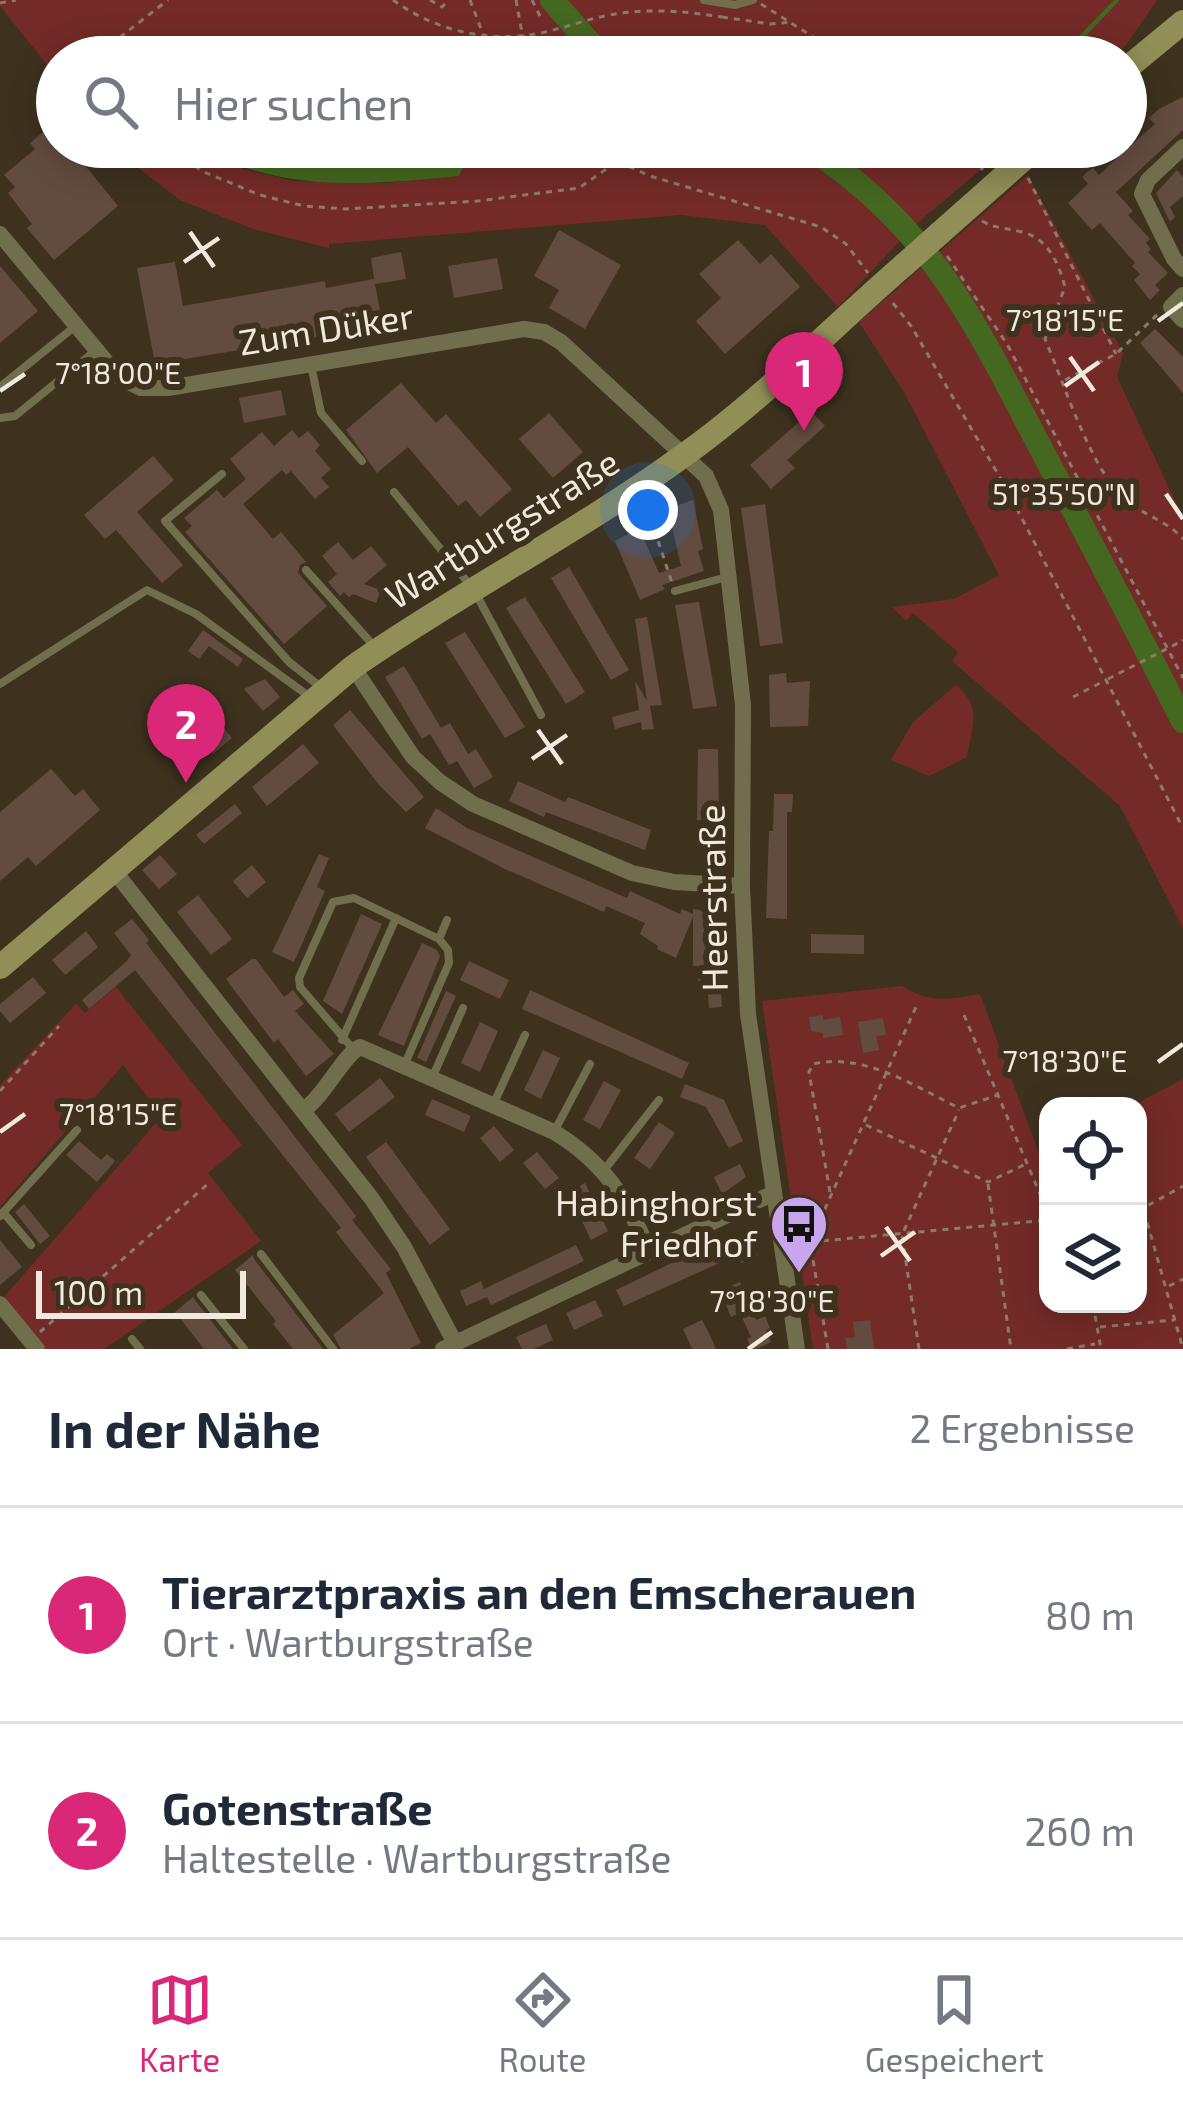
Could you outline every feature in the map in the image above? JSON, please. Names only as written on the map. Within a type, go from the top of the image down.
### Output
[{"type":"main road","points":[[1147,52],[1183,22]]},
{"type":"main road","name":"Wartburgstraße","points":[[0,967],[353,667],[685,455],[904,265],[941,242],[970,206],[1012,168]]},
{"type":"street","points":[[1183,147],[1148,179],[1142,194],[1183,268]]},
{"type":"street","name":"Zum Düker","points":[[0,234],[118,377],[141,388],[168,388],[524,329],[544,332],[561,342],[685,455]]},
{"type":"street","name":"Heerstraße","points":[[685,455],[706,476],[716,495],[728,576],[742,705],[748,1014],[797,1349]]},
{"type":"street","points":[[353,667],[413,757],[473,804],[632,873],[674,882],[742,886]]},
{"type":"street","points":[[112,868],[373,1199],[404,1247],[449,1346],[774,1193]]},
{"type":"street","points":[[304,1110],[332,1083],[347,1044],[360,1047],[582,1148],[605,1169],[628,1202],[649,1251]]},
{"type":"street","points":[[0,1304],[33,1345]]},
{"type":"lane","points":[[704,0],[735,5],[753,0]]},
{"type":"lane","points":[[0,387],[76,326]]},
{"type":"lane","points":[[0,418],[15,416],[96,350]]},
{"type":"lane","points":[[311,364],[321,413],[362,461]]},
{"type":"lane","points":[[222,474],[164,521],[318,694]]},
{"type":"lane","points":[[394,492],[474,590],[541,715]]},
{"type":"lane","points":[[307,570],[377,650]]},
{"type":"lane","points":[[675,591],[728,576]]},
{"type":"lane","points":[[0,684],[147,590],[196,614],[318,694]]},
{"type":"lane","points":[[396,919],[347,1044],[300,987],[299,978],[333,902],[354,898],[439,939],[448,950],[449,963],[404,1066]]},
{"type":"lane","points":[[439,939],[447,920]]},
{"type":"lane","points":[[433,1078],[463,1008]]},
{"type":"lane","points":[[494,1105],[525,1035]]},
{"type":"lane","points":[[554,1132],[590,1064]]},
{"type":"lane","points":[[605,1169],[659,1100]]},
{"type":"lane","points":[[32,1245],[2,1214],[77,1130]]},
{"type":"lane","points":[[261,1254],[333,1349]]},
{"type":"lane","points":[[201,1295],[244,1349]]},
{"type":"lane","points":[[132,1339],[140,1349]]},
{"type":"path","points":[[0,3],[16,0]]},
{"type":"path","points":[[122,36],[168,0]]},
{"type":"path","points":[[393,0],[435,24],[487,36]]},
{"type":"path","points":[[430,0],[442,7],[449,0]]},
{"type":"path","points":[[470,0],[484,36]]},
{"type":"path","points":[[516,0],[523,36]]},
{"type":"path","points":[[532,0],[539,16]]},
{"type":"path","points":[[753,0],[814,36]]},
{"type":"path","points":[[524,36],[634,12],[793,22]]},
{"type":"path","points":[[198,168],[260,195],[304,206],[346,209],[534,196],[579,188],[608,168]]},
{"type":"path","points":[[633,168],[820,227],[846,244],[859,261]]},
{"type":"path","points":[[1034,168],[1116,354]]},
{"type":"path","points":[[970,206],[984,224],[1035,237],[1055,260],[1065,287],[1045,339],[1063,381],[1116,490],[1183,538]]},
{"type":"path","points":[[941,242],[1007,344],[1183,678]]},
{"type":"path","points":[[879,286],[911,326],[960,405],[1183,828]]},
{"type":"path","points":[[1063,381],[1116,354],[1179,307]]},
{"type":"path","points":[[640,486],[675,591]]},
{"type":"path","points":[[1073,698],[1183,641]]},
{"type":"path","points":[[828,1349],[810,1242],[916,1006]]},
{"type":"path","points":[[964,1015],[1044,1205]]},
{"type":"path","points":[[0,1090],[59,1026]]},
{"type":"path","points":[[831,1195],[809,1072],[814,1064],[844,1061],[886,1073],[959,1108],[998,1095]]},
{"type":"path","points":[[919,1349],[902,1235],[959,1108]]},
{"type":"path","points":[[863,1124],[988,1182]]},
{"type":"path","points":[[988,1182],[1028,1164]]},
{"type":"path","points":[[988,1182],[1012,1349]]},
{"type":"path","points":[[33,1345],[208,1183]]},
{"type":"path","points":[[1147,1207],[1183,1186]]},
{"type":"path","points":[[782,1245],[1039,1217]]},
{"type":"path","points":[[1147,1229],[1183,1349]]},
{"type":"path","points":[[1167,1287],[1183,1279]]},
{"type":"path","points":[[1067,1349],[1099,1346],[1096,1313]]},
{"type":"path","points":[[1100,1328],[1175,1320]]},
{"type":"shaded area","points":[[0,0],[1157,0],[1132,36],[36,36],[36,51]]},
{"type":"shaded area","points":[[138,168],[239,168],[293,181],[388,183],[458,176],[462,168],[983,168],[916,224],[838,307],[765,225],[681,215],[329,244],[329,248],[253,229],[180,200]]},
{"type":"shaded area","points":[[247,168],[463,168],[459,176],[356,183]]},
{"type":"shaded area","points":[[1028,175],[1123,353],[1117,377],[1183,518],[1183,928],[1120,806],[952,661],[958,652],[913,613],[906,621],[892,607],[954,599],[999,575],[904,392],[859,322]]},
{"type":"shaded area","points":[[956,685],[973,709],[967,757],[929,776],[891,760],[913,722]]},
{"type":"shaded area","points":[[902,986],[940,999],[980,994],[1039,1153],[1039,1313],[1147,1313],[1147,1098],[1183,1079],[1183,1349],[813,1349],[762,1001]]},
{"type":"shaded area","points":[[116,987],[242,1145],[208,1173],[261,1241],[104,1349],[44,1349],[3,1298],[162,1116],[123,1065],[0,1207],[0,1085],[76,1004],[85,1013]]},
{"type":"building","points":[[1183,97],[1183,130],[1147,163],[1147,131],[1155,124],[1149,118]]},
{"type":"building","points":[[36,138],[36,168],[87,168],[118,206],[54,260],[27,228],[32,224],[8,193],[15,187],[4,175],[35,149],[30,143]]},
{"type":"building","points":[[1093,168],[1099,175],[1106,168],[1142,168],[1116,192],[1133,211],[1128,215],[1150,239],[1148,252],[1168,273],[1155,285],[1160,290],[1150,300],[1134,280],[1140,274],[1132,266],[1135,263],[1100,223],[1092,230],[1068,203],[1088,184],[1082,177],[1087,172]]},
{"type":"building","points":[[1177,170],[1183,177],[1183,196],[1170,207],[1175,217],[1170,222],[1156,193]]},
{"type":"building","points":[[559,230],[621,265],[585,329],[549,308],[559,290],[534,276]]},
{"type":"building","points":[[738,240],[760,264],[771,254],[800,287],[725,354],[696,321],[721,298],[699,274]]},
{"type":"building","points":[[401,252],[406,279],[375,284],[371,258]]},
{"type":"building","points":[[497,258],[503,289],[454,298],[448,266]]},
{"type":"building","points":[[175,262],[183,306],[325,281],[326,288],[374,279],[383,326],[155,364],[137,268]]},
{"type":"building","points":[[0,266],[38,311],[0,343]]},
{"type":"building","points":[[1155,329],[1183,357],[1183,393],[1140,343]]},
{"type":"building","points":[[401,383],[436,423],[446,414],[512,489],[480,517],[466,500],[458,506],[408,447],[377,473],[346,430]]},
{"type":"building","points":[[281,390],[286,415],[244,423],[239,398]]},
{"type":"building","points":[[549,413],[583,452],[553,478],[519,439]]},
{"type":"building","points":[[814,414],[825,426],[787,460],[795,468],[771,489],[750,465]]},
{"type":"building","points":[[292,430],[299,438],[308,431],[320,445],[315,451],[331,469],[321,478],[329,487],[315,499],[291,471],[286,475],[282,470],[243,504],[273,539],[281,532],[306,562],[298,573],[327,606],[284,644],[185,532],[192,526],[184,518],[217,490],[224,498],[246,479],[230,459],[262,432],[274,446]]},
{"type":"building","points":[[153,456],[174,480],[137,512],[183,565],[162,583],[116,530],[105,539],[84,515]]},
{"type":"building","points":[[693,500],[704,571],[662,585],[665,589],[640,600],[615,541],[639,528],[659,573],[681,566],[668,509]]},
{"type":"building","points":[[765,504],[783,643],[760,646],[741,508]]},
{"type":"building","points":[[338,542],[353,560],[371,546],[387,565],[364,584],[381,590],[376,603],[344,592],[340,596],[328,582],[337,574],[322,556]]},
{"type":"building","points":[[569,567],[629,670],[611,680],[551,578]]},
{"type":"building","points":[[525,597],[585,692],[566,704],[506,608]]},
{"type":"building","points":[[699,602],[717,706],[693,709],[675,605]]},
{"type":"building","points":[[647,617],[662,705],[650,706],[654,729],[642,730],[641,722],[615,729],[612,717],[639,710],[635,681],[647,701],[635,619]]},
{"type":"building","points":[[203,630],[243,659],[238,667],[209,646],[199,659],[188,651]]},
{"type":"building","points":[[465,632],[525,727],[505,738],[445,643]]},
{"type":"building","points":[[404,666],[441,728],[450,723],[468,754],[476,749],[493,777],[474,788],[457,761],[449,765],[430,734],[422,739],[385,677]]},
{"type":"building","points":[[786,673],[787,683],[810,681],[808,726],[770,727],[769,675]]},
{"type":"building","points":[[265,679],[280,697],[263,711],[244,689]]},
{"type":"building","points":[[350,710],[424,797],[406,812],[333,725]]},
{"type":"building","points":[[217,720],[232,738],[213,754],[194,732]]},
{"type":"building","points":[[303,744],[319,763],[267,806],[252,787]]},
{"type":"building","points":[[698,749],[718,749],[719,820],[697,820]]},
{"type":"building","points":[[51,769],[75,796],[83,789],[100,810],[36,866],[28,857],[0,881],[0,812]]},
{"type":"building","points":[[518,781],[651,830],[645,850],[509,801]]},
{"type":"building","points":[[774,794],[793,794],[792,812],[787,812],[787,919],[766,918]]},
{"type":"building","points":[[235,804],[242,813],[204,844],[196,835]]},
{"type":"building","points":[[436,808],[467,828],[627,898],[630,891],[680,914],[682,909],[693,914],[693,909],[699,910],[723,923],[717,932],[722,1007],[709,1008],[707,985],[698,985],[693,917],[676,958],[640,934],[645,923],[606,906],[604,912],[425,828]]},
{"type":"building","points":[[319,854],[329,858],[317,887],[325,891],[294,962],[272,952]]},
{"type":"building","points":[[160,855],[177,874],[159,889],[142,870]]},
{"type":"building","points":[[252,865],[266,882],[247,898],[233,881]]},
{"type":"building","points":[[198,895],[232,939],[211,955],[177,912]]},
{"type":"building","points":[[361,914],[382,924],[342,1014],[323,1001]]},
{"type":"building","points":[[132,919],[356,1216],[352,1220],[391,1269],[386,1273],[421,1343],[409,1349],[341,1349],[333,1335],[384,1293],[336,1232],[341,1228],[135,970],[89,1009],[82,1000],[131,955],[114,933]]},
{"type":"building","points":[[86,931],[98,947],[65,975],[52,960]]},
{"type":"building","points":[[811,934],[864,935],[864,954],[811,953]]},
{"type":"building","points":[[422,943],[440,956],[404,1046],[378,1035]]},
{"type":"building","points":[[252,959],[284,997],[293,990],[304,1004],[295,1011],[334,1054],[306,1076],[278,1039],[274,1043],[226,979]]},
{"type":"building","points":[[469,961],[509,980],[500,999],[460,980]]},
{"type":"building","points":[[33,977],[46,993],[10,1023],[0,1004]]},
{"type":"building","points":[[530,990],[689,1063],[682,1079],[522,1009]]},
{"type":"building","points":[[446,991],[456,996],[426,1062],[417,1058]]},
{"type":"building","points":[[823,1015],[823,1020],[840,1017],[843,1035],[823,1038],[823,1033],[811,1031],[809,1017]]},
{"type":"building","points":[[883,1018],[886,1035],[876,1036],[879,1050],[863,1053],[858,1022]]},
{"type":"building","points":[[480,1022],[498,1031],[480,1072],[461,1063]]},
{"type":"building","points":[[543,1050],[560,1058],[541,1099],[524,1090]]},
{"type":"building","points":[[380,1078],[395,1097],[349,1132],[335,1114]]},
{"type":"building","points":[[604,1081],[621,1090],[600,1129],[583,1120]]},
{"type":"building","points":[[685,1084],[724,1100],[743,1141],[729,1148],[706,1107],[680,1097]]},
{"type":"building","points":[[432,1099],[471,1116],[464,1132],[425,1115]]},
{"type":"building","points":[[659,1122],[675,1133],[650,1169],[634,1158]]},
{"type":"building","points":[[494,1126],[514,1150],[500,1162],[480,1138]]},
{"type":"building","points":[[79,1141],[101,1160],[107,1154],[115,1161],[97,1182],[66,1155]]},
{"type":"building","points":[[386,1142],[450,1229],[430,1245],[366,1157]]},
{"type":"building","points":[[537,1152],[559,1178],[545,1189],[523,1163]]},
{"type":"building","points":[[740,1164],[746,1177],[722,1194],[714,1177]]},
{"type":"building","points":[[585,1183],[608,1231],[591,1240],[568,1192]]},
{"type":"building","points":[[684,1192],[692,1208],[668,1220],[661,1203]]},
{"type":"building","points":[[24,1204],[50,1236],[40,1244],[15,1212]]},
{"type":"building","points":[[747,1233],[758,1255],[741,1263],[737,1255],[624,1306],[616,1290],[709,1245],[712,1250]]},
{"type":"building","points":[[0,1240],[22,1267],[0,1285]]},
{"type":"building","points":[[576,1245],[584,1261],[491,1305],[487,1297],[466,1306],[460,1291],[481,1281],[484,1289]]},
{"type":"building","points":[[253,1255],[323,1349],[293,1349],[273,1324],[276,1321],[235,1270]]},
{"type":"building","points":[[740,1282],[756,1320],[765,1316],[770,1328],[766,1330],[771,1342],[756,1349],[747,1339],[751,1337],[740,1313],[731,1317],[720,1290]]},
{"type":"building","points":[[193,1297],[233,1349],[204,1349],[175,1312]]},
{"type":"building","points":[[595,1300],[603,1316],[574,1330],[566,1313]]},
{"type":"building","points":[[702,1320],[716,1349],[692,1349],[683,1329]]},
{"type":"building","points":[[870,1320],[874,1349],[847,1349],[845,1338],[855,1337],[853,1322]]},
{"type":"building","points":[[546,1324],[553,1340],[522,1349],[516,1337]]},
{"type":"waterway","points":[[552,0],[584,36]]},
{"type":"waterway","points":[[1082,36],[1117,0]]},
{"type":"waterway","points":[[837,168],[890,213],[922,249],[976,328],[1183,721]]},
{"type":"place","name":"Tierarztpraxis an den Emscherauen","points":[[804,431]]},
{"type":"place","name":"Gotenstraße","points":[[186,783]]},
{"type":"place","name":"Habinghorst Friedhof","points":[[799,1275]]}]
